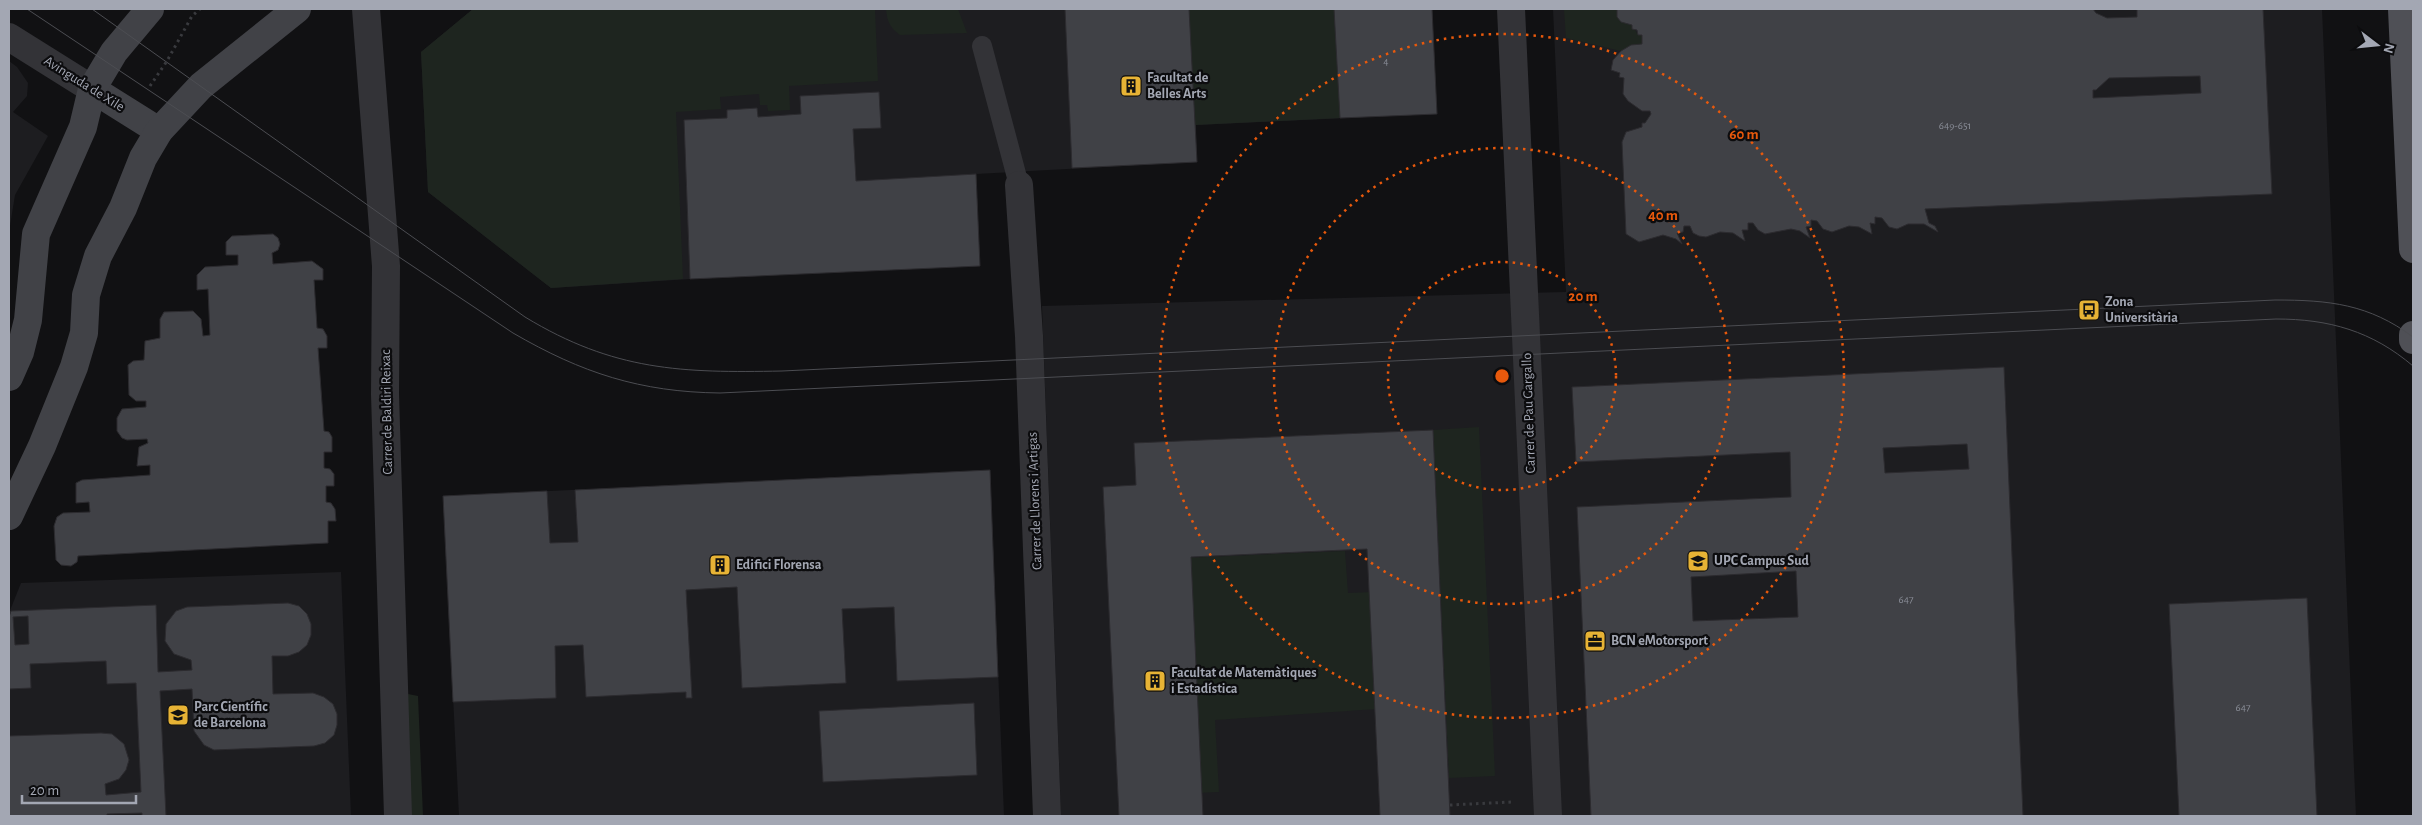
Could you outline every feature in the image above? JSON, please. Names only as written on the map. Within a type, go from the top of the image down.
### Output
[{"type":"main road","points":[[2402,9],[2413,249]]},
{"type":"main road","points":[[2413,335],[2413,340]]},
{"type":"street","points":[[9,378],[20,352],[28,320],[36,234],[83,127],[92,89],[114,52],[150,9]]},
{"type":"street","points":[[9,516],[42,446],[74,367],[84,333],[86,295],[98,256],[123,208],[143,158],[159,131],[200,86],[296,9]]},
{"type":"street","name":"Carrer de Baldiri Reixac","points":[[366,9],[386,266],[385,394],[398,816]]},
{"type":"street","name":"Carrer de Pau Gargallo","points":[[1511,9],[1548,816]]},
{"type":"street","name":"Avinguda de Xile","points":[[9,37],[159,131]]},
{"type":"street","name":"Carrer de Llorens i Artigas","points":[[1019,185],[1029,336],[1047,816]]},
{"type":"lane","points":[[982,46],[1019,185]]},
{"type":"path","points":[[192,16],[200,9]]},
{"type":"path","points":[[1450,805],[1512,802]]},
{"type":"shaded area","points":[[473,9],[1432,9],[1437,114],[1196,125],[1197,162],[976,174],[980,266],[690,279],[551,288],[428,192],[421,52]]},
{"type":"shaded area","points":[[473,9],[875,9],[878,81],[789,86],[790,110],[768,111],[767,105],[760,105],[759,94],[720,97],[721,109],[676,112],[683,279],[551,288],[428,192],[421,52]]},
{"type":"shaded area","points":[[886,9],[958,9],[967,33],[900,35],[890,24]]},
{"type":"shaded area","points":[[1189,9],[1334,9],[1340,118],[1195,125]]},
{"type":"shaded area","name":"UPC Campus Sud","points":[[1553,9],[2322,9],[2356,816],[1061,816],[1042,306],[1566,292]]},
{"type":"shaded area","points":[[1564,9],[1617,9],[1620,20],[1632,25],[1638,35],[1642,35],[1642,44],[1631,45],[1621,51],[1566,38]]},
{"type":"shaded area","points":[[9,61],[17,67],[28,83],[27,96],[13,112],[48,136],[15,195],[9,232]]},
{"type":"shaded area","points":[[1479,427],[1495,776],[1449,778],[1433,430]]},
{"type":"shaded area","points":[[990,470],[1004,816],[459,816],[443,496]]},
{"type":"shaded area","points":[[1345,551],[1348,593],[1372,592],[1377,709],[1215,720],[1219,792],[1196,793],[1182,558]]},
{"type":"shaded area","name":"Parc Científic de Barcelona","points":[[341,572],[351,816],[9,816],[9,613],[21,583]]},
{"type":"shaded area","points":[[393,691],[418,696],[423,816],[400,816]]},
{"type":"building","name":"Facultat de Belles Arts","points":[[1065,9],[1189,9],[1197,162],[1072,168]]},
{"type":"building","points":[[1334,9],[1432,9],[1437,114],[1340,118]]},
{"type":"building","points":[[1617,9],[2093,9],[2096,13],[2107,18],[2137,17],[2137,9],[2263,9],[2272,194],[1925,209],[1929,223],[1935,226],[1938,232],[1924,224],[1908,224],[1897,229],[1889,227],[1882,218],[1875,217],[1875,224],[1870,223],[1872,234],[1859,227],[1849,226],[1832,232],[1823,229],[1817,221],[1811,220],[1811,226],[1806,227],[1810,238],[1800,231],[1791,229],[1765,234],[1758,230],[1753,223],[1748,223],[1748,230],[1742,230],[1745,241],[1733,233],[1720,232],[1706,237],[1699,236],[1693,233],[1690,226],[1684,226],[1683,232],[1677,233],[1682,244],[1676,239],[1663,235],[1639,242],[1626,234],[1622,142],[1626,132],[1642,127],[1642,123],[1645,123],[1651,114],[1650,111],[1642,111],[1628,101],[1623,94],[1624,78],[1619,77],[1620,73],[1611,70],[1613,60],[1621,51],[1631,45],[1642,44],[1642,35],[1638,35],[1637,30],[1632,29],[1632,25],[1621,22],[1617,17]],"holes":[[[2200,76],[2201,93],[2093,98],[2093,90],[2096,90],[2109,78]]]},
{"type":"building","points":[[879,92],[881,128],[853,129],[856,181],[976,174],[980,266],[690,279],[684,120],[727,118],[727,110],[757,108],[758,117],[801,114],[800,96]]},
{"type":"building","points":[[273,234],[278,238],[280,244],[278,250],[272,253],[273,264],[312,261],[323,269],[323,280],[314,280],[317,328],[323,329],[327,336],[327,348],[318,348],[324,431],[329,432],[332,437],[332,452],[324,452],[324,468],[330,469],[334,474],[334,486],[326,486],[326,502],[331,503],[335,509],[336,521],[328,521],[328,543],[78,556],[77,562],[71,566],[61,565],[56,560],[54,526],[57,517],[63,513],[90,512],[89,502],[76,503],[76,483],[82,480],[150,475],[150,465],[137,466],[139,447],[148,443],[147,439],[127,440],[122,438],[117,431],[117,418],[122,409],[146,407],[146,401],[136,401],[129,395],[128,365],[133,361],[144,360],[145,341],[160,338],[160,319],[164,312],[193,311],[201,319],[203,336],[210,335],[208,289],[197,290],[197,275],[205,267],[238,265],[238,255],[226,255],[226,242],[232,236]]},
{"type":"building","points":[[2004,367],[2023,816],[1591,816],[1577,507],[1791,497],[1790,452],[1576,462],[1572,387]],"holes":[[[1967,444],[1969,469],[1885,473],[1883,448]],[[1796,571],[1798,617],[1693,621],[1691,577]]]},
{"type":"building","name":"Facultat de Matemàtiques i Estadística","points":[[1433,430],[1450,816],[1380,816],[1367,549],[1191,557],[1203,816],[1119,816],[1103,487],[1136,485],[1134,443]]},
{"type":"building","name":"Edifici Florensa","points":[[990,470],[998,677],[897,681],[894,607],[842,609],[846,683],[742,688],[737,587],[686,590],[692,698],[686,698],[686,692],[586,697],[583,645],[555,646],[556,698],[453,702],[443,496],[547,491],[550,543],[578,542],[575,490]]},
{"type":"building","points":[[2307,598],[2317,816],[2179,816],[2169,604]]},
{"type":"building","points":[[288,603],[299,606],[307,614],[311,624],[311,635],[307,645],[299,652],[288,656],[272,656],[273,694],[313,693],[324,697],[333,704],[337,714],[337,725],[334,735],[325,743],[314,746],[214,750],[204,745],[194,731],[192,689],[160,691],[166,816],[142,816],[142,813],[107,814],[107,816],[9,816],[9,736],[112,734],[124,744],[129,760],[126,770],[119,779],[105,784],[106,795],[141,792],[136,683],[107,684],[106,661],[30,664],[31,688],[9,689],[9,617],[11,611],[156,605],[158,672],[192,670],[191,660],[174,654],[165,641],[166,624],[176,611],[187,607]],"holes":[[[28,616],[29,644],[15,645],[13,617]]]},
{"type":"building","points":[[974,703],[977,775],[823,782],[819,711]]},
{"type":"tram line","points":[[27,9],[513,333],[563,359],[612,378],[664,389],[720,393],[2276,319],[2314,321],[2349,329],[2382,344],[2413,366]]},
{"type":"tram line","points":[[92,9],[525,317],[557,335],[589,348],[649,365],[712,371],[782,371],[2275,300],[2313,301],[2348,306],[2380,317],[2413,337]]},
{"type":"place","name":"Facultat de Belles Arts","points":[[1131,86]]},
{"type":"place","name":"Zona Universitària","points":[[2089,310]]},
{"type":"place","name":"UPC Campus Sud","points":[[1698,561]]},
{"type":"place","name":"Edifici Florensa","points":[[720,565]]},
{"type":"place","name":"BCN eMotorsport","points":[[1595,641]]},
{"type":"place","name":"Facultat de Matemàtiques i Estadística","points":[[1155,681]]},
{"type":"place","name":"Parc Científic de Barcelona","points":[[178,715]]}]
